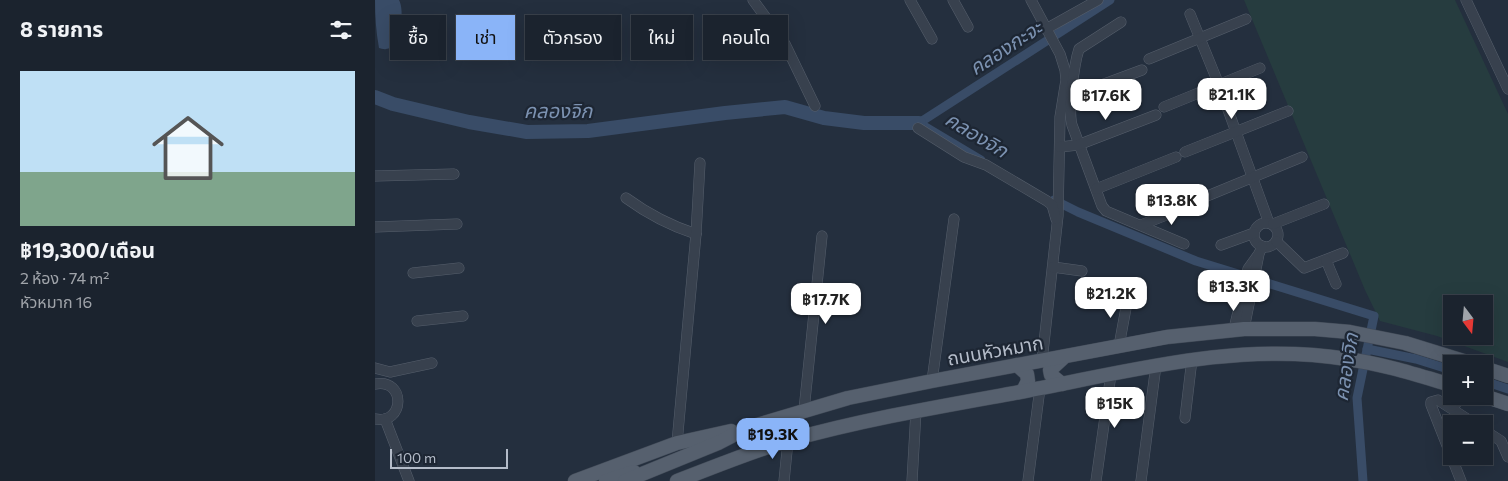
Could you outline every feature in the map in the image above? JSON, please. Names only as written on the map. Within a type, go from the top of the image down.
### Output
[{"type":"main road","name":"ถนนหัวหมาก","points":[[625,481],[718,443],[747,428],[848,398],[1167,337],[1239,329],[1315,329],[1350,332],[1405,343],[1448,355]]},
{"type":"main road","points":[[677,481],[788,441],[843,427],[916,411],[1210,356],[1261,354],[1346,358],[1404,371],[1443,383]]},
{"type":"main road","points":[[1061,384],[1051,375],[1050,370],[1063,358]]},
{"type":"main road","points":[[1017,365],[1027,374],[1028,381],[1023,392]]},
{"type":"main road","points":[[1493,371],[1508,376]]},
{"type":"main road","points":[[1493,399],[1508,404]]},
{"type":"main road","points":[[575,481],[677,443],[747,428]]},
{"type":"main road","points":[[606,481],[639,470],[660,466]]},
{"type":"street","points":[[753,0],[785,44],[815,106]]},
{"type":"street","points":[[911,0],[933,39]]},
{"type":"street","points":[[953,0],[967,27]]},
{"type":"street","points":[[1031,0],[1060,54],[1066,80],[1060,117],[1058,219],[1043,361]]},
{"type":"street","points":[[1047,31],[1098,0]]},
{"type":"street","points":[[1466,0],[1508,89]]},
{"type":"street","points":[[1190,14],[1219,85],[1271,224],[1278,234],[1276,241],[1260,250],[1252,270],[1239,329]]},
{"type":"street","points":[[1149,59],[1246,19]]},
{"type":"street","points":[[1121,22],[1079,49],[1070,120],[1102,206],[1106,211],[1184,244]]},
{"type":"street","points":[[1060,147],[1079,145],[1259,68]]},
{"type":"street","points":[[1072,96],[1142,70]]},
{"type":"street","points":[[1096,189],[1288,111]]},
{"type":"street","points":[[918,128],[964,157],[986,165],[1050,202],[1058,219]]},
{"type":"street","points":[[1141,225],[1303,157]]},
{"type":"street","points":[[677,443],[696,234],[700,164]]},
{"type":"street","points":[[375,176],[454,174]]},
{"type":"street","points":[[626,198],[639,208],[666,222],[696,234]]},
{"type":"street","points":[[1260,250],[1255,241],[1254,233],[1261,223],[1271,224],[1324,204]]},
{"type":"street","points":[[932,381],[954,219]]},
{"type":"street","points":[[375,228],[457,224]]},
{"type":"street","points":[[1221,245],[1254,233]]},
{"type":"street","points":[[804,410],[822,236]]},
{"type":"street","points":[[1276,241],[1304,268],[1343,253]]},
{"type":"street","points":[[1326,260],[1336,284]]},
{"type":"street","points":[[1053,266],[1082,271]]},
{"type":"street","points":[[413,273],[459,268]]},
{"type":"street","points":[[1119,346],[1128,297]]},
{"type":"street","points":[[417,322],[463,316]]},
{"type":"street","points":[[1185,418],[1192,359]]},
{"type":"street","points":[[375,368],[391,372],[432,363]]},
{"type":"street","points":[[1141,481],[1156,365]]},
{"type":"street","points":[[1096,481],[1111,374]]},
{"type":"street","points":[[375,384],[384,383],[390,386],[397,395],[397,407],[391,416],[380,419],[409,481]]},
{"type":"street","points":[[1028,481],[1040,388]]},
{"type":"street","points":[[1461,481],[1431,402],[1438,400],[1462,415]]},
{"type":"street","points":[[1453,409],[1455,405]]},
{"type":"street","points":[[912,481],[916,411]]},
{"type":"street","points":[[1493,436],[1501,441],[1508,456]]},
{"type":"street","points":[[784,481],[788,441]]},
{"type":"green space","points":[[1244,0],[1455,0],[1508,114],[1508,362],[1462,345],[1493,345],[1493,295],[1443,295],[1443,338],[1380,321],[1365,290]]},
{"type":"water","points":[[375,0],[399,0],[402,15],[390,15],[390,47],[379,48]]},
{"type":"waterway","name":"คลองกะจะ","points":[[981,160],[919,123],[1110,0]]},
{"type":"waterway","name":"คลองจิก","points":[[375,97],[393,104],[469,122],[527,132],[588,131],[785,107],[824,118],[864,123],[919,123]]},
{"type":"waterway","name":"คลองจิก","points":[[1054,200],[1078,212],[1196,261],[1374,316],[1357,398],[1363,481]]},
{"type":"waterway","points":[[1367,349],[1416,359],[1443,367]]},
{"type":"waterway","points":[[1493,384],[1508,389]]}]
